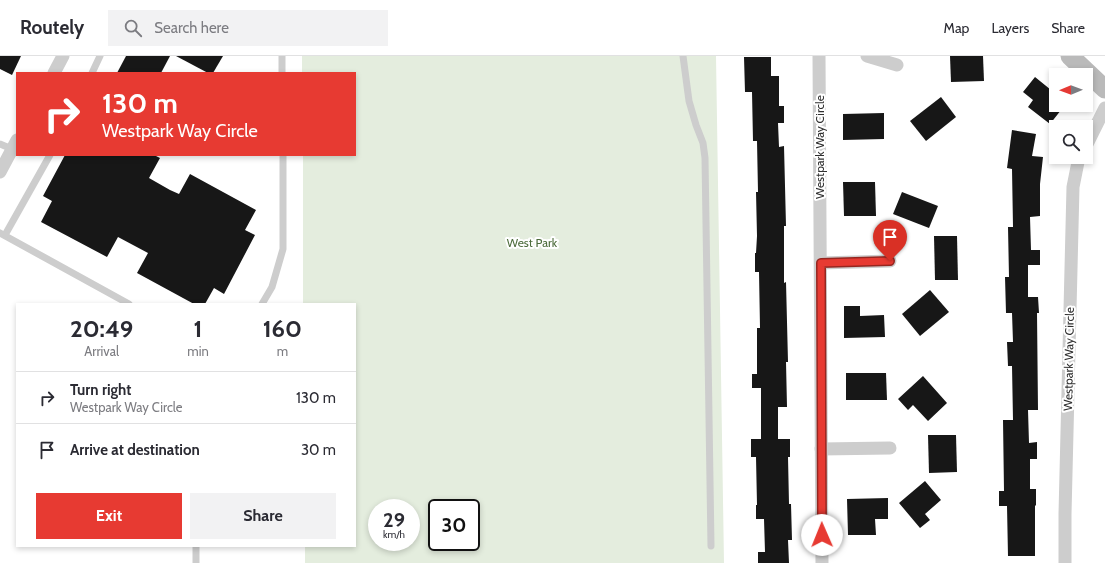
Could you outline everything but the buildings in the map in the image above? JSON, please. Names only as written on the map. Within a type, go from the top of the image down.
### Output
[{"type":"main road","points":[[1070,56],[1105,89]]},
{"type":"street","points":[[55,72],[63,56]]},
{"type":"street","name":"Westpark Way Circle","points":[[819,56],[822,563]]},
{"type":"street","points":[[867,56],[897,66]]},
{"type":"street","points":[[1093,132],[1105,108]]},
{"type":"street","points":[[0,172],[15,145]]},
{"type":"street","name":"Westpark Way Circle","points":[[1065,563],[1073,187],[1078,164]]},
{"type":"street","points":[[821,263],[890,261]]},
{"type":"street","points":[[821,449],[890,448]]},
{"type":"lane","points":[[92,72],[100,56]]},
{"type":"lane","points":[[282,56],[282,72]]},
{"type":"lane","points":[[683,56],[689,101],[703,143],[706,158],[711,546]]},
{"type":"lane","points":[[0,144],[15,145]]},
{"type":"lane","points":[[49,156],[3,234],[127,303]]},
{"type":"lane","points":[[263,303],[272,287],[283,249],[283,156]]},
{"type":"lane","points":[[196,547],[196,563]]},
{"type":"green space","name":"West Park","points":[[302,56],[716,56],[724,563],[305,563],[305,547],[356,547],[356,303],[303,303],[303,156],[356,156],[356,72],[302,72]]},
{"type":"route","points":[[822,535],[821,263],[890,261]]}]
